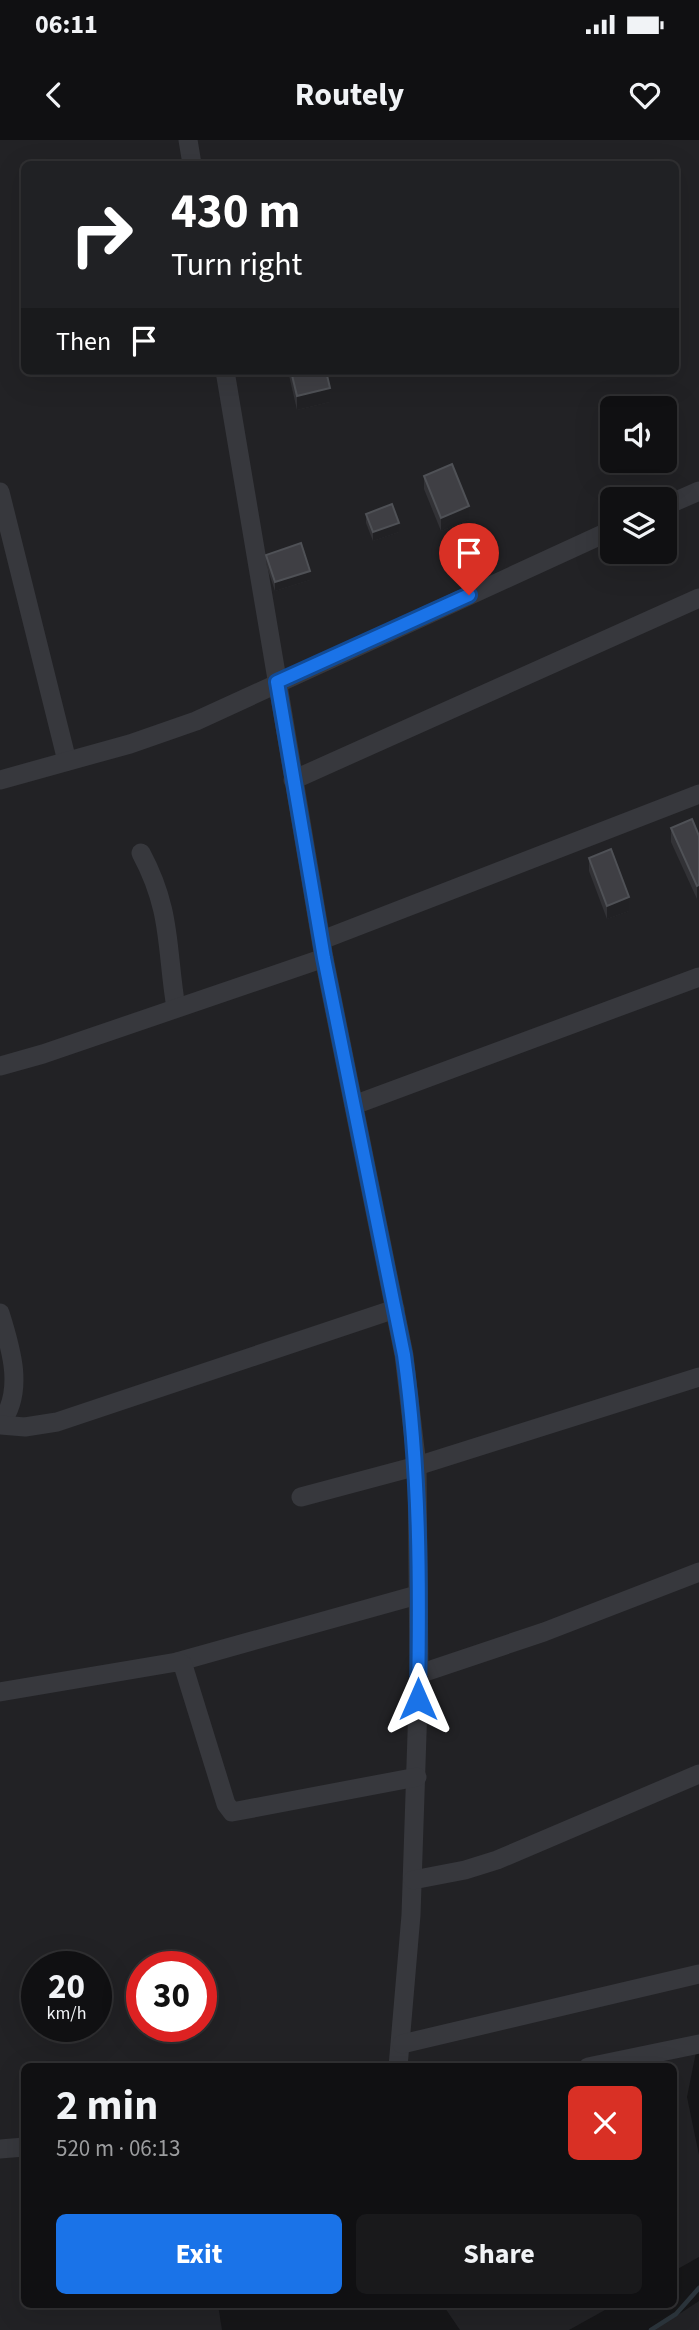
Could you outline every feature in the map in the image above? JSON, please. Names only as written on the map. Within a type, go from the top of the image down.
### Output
[{"type":"street","points":[[188,140],[192,161]]},
{"type":"street","points":[[226,375],[323,949],[395,1309],[412,1410],[417,1466],[417,1777],[413,1880],[399,2063]]},
{"type":"street","points":[[677,501],[699,491]]},
{"type":"street","points":[[0,492],[67,761]]},
{"type":"street","points":[[0,779],[162,734],[600,535]]},
{"type":"street","points":[[293,780],[699,598]]},
{"type":"street","points":[[0,1066],[176,1008],[699,794]]},
{"type":"street","points":[[141,853],[162,900],[170,938],[171,976],[176,1008]]},
{"type":"street","points":[[354,1105],[699,977]]},
{"type":"street","points":[[0,1424],[25,1427],[57,1422],[395,1309]]},
{"type":"street","points":[[0,1313],[11,1347],[14,1385],[8,1414],[0,1424]]},
{"type":"street","points":[[301,1497],[417,1466],[699,1377]]},
{"type":"street","points":[[419,1674],[544,1632],[699,1572]]},
{"type":"street","points":[[0,1692],[177,1662],[417,1595]]},
{"type":"street","points":[[177,1662],[186,1670],[226,1804],[232,1812],[417,1777]]},
{"type":"street","points":[[413,1880],[465,1870],[497,1860],[699,1774]]},
{"type":"street","points":[[402,2044],[699,1974]]},
{"type":"street","points":[[607,2063],[699,2044]]},
{"type":"street","points":[[0,2149],[21,2147]]},
{"type":"shaded area","points":[[0,140],[699,140],[699,2037],[687,2097],[699,2155],[699,2257],[677,2269],[677,2063],[21,2063],[21,2308],[218,2308],[222,2330],[0,2330]]},
{"type":"shaded area","points":[[699,2301],[699,2330],[655,2330]]},
{"type":"shaded area","points":[[445,2308],[609,2308],[569,2330],[460,2330]]},
{"type":"building","points":[[292,375],[327,375],[330,388],[297,396]]},
{"type":"building","points":[[452,464],[469,506],[441,518],[424,476]]},
{"type":"building","points":[[392,504],[399,523],[373,532],[366,514]]},
{"type":"building","points":[[301,543],[310,571],[275,582],[266,555]]},
{"type":"building","points":[[692,819],[699,836],[697,886],[671,828]]},
{"type":"building","points":[[611,849],[629,897],[607,906],[589,858]]},
{"type":"waterway","points":[[651,2330],[676,2314],[699,2288]]},
{"type":"route","points":[[418,1699],[417,1466],[412,1410],[404,1355],[324,958],[277,682],[469,595]]}]
